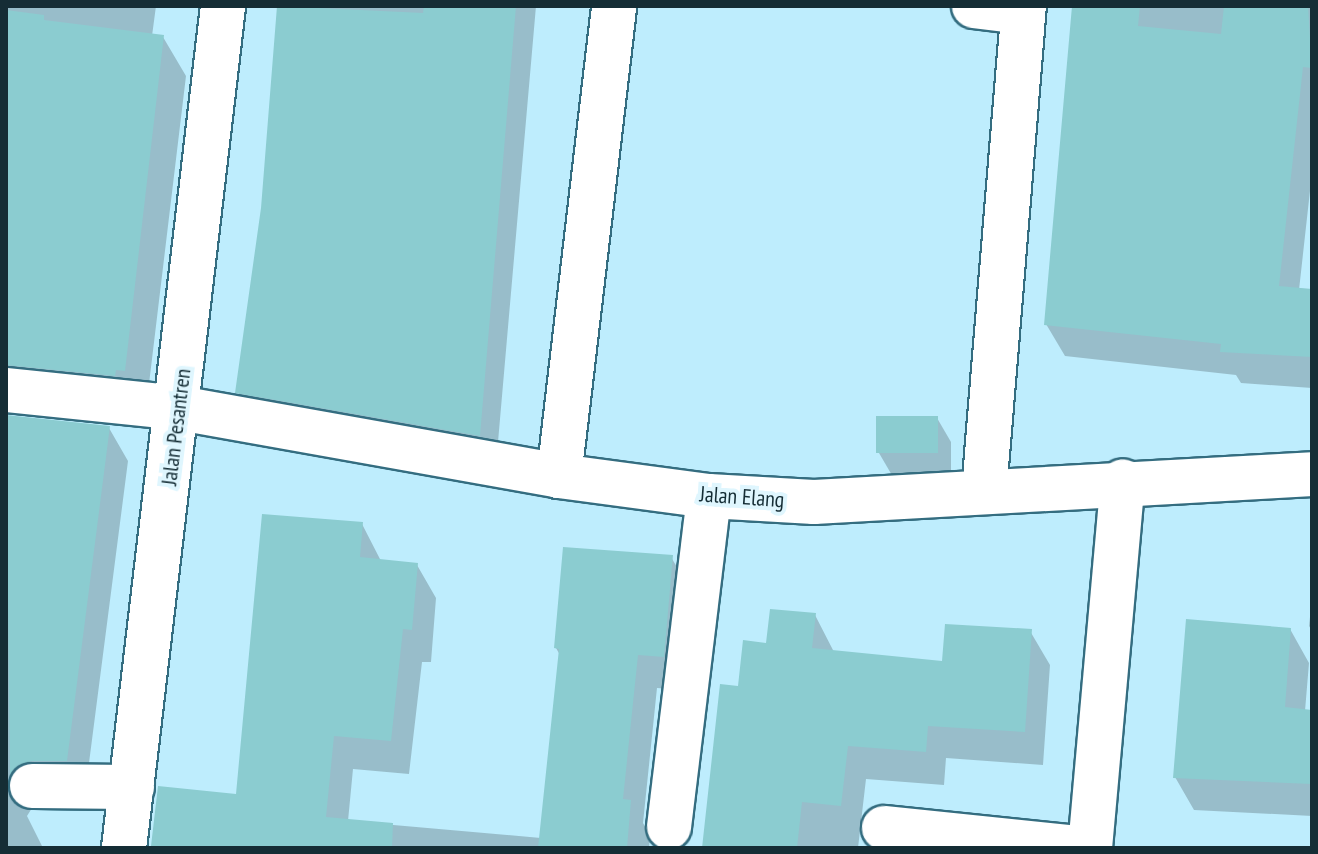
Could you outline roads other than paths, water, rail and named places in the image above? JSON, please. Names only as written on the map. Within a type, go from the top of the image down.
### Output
[{"type":"street","name":"Jalan Pesantren","points":[[124,848],[179,408],[223,6]]},
{"type":"street","points":[[559,476],[614,6]]},
{"type":"street","points":[[974,6],[1023,9],[984,491]]},
{"type":"street","name":"Jalan Elang","points":[[6,390],[179,408],[559,476],[709,496],[814,502],[1123,481],[1312,474]]},
{"type":"street","points":[[1090,848],[1123,481]]},
{"type":"street","points":[[669,827],[709,496]]},
{"type":"street","points":[[32,786],[132,787]]},
{"type":"street","points":[[884,828],[1077,848]]}]
